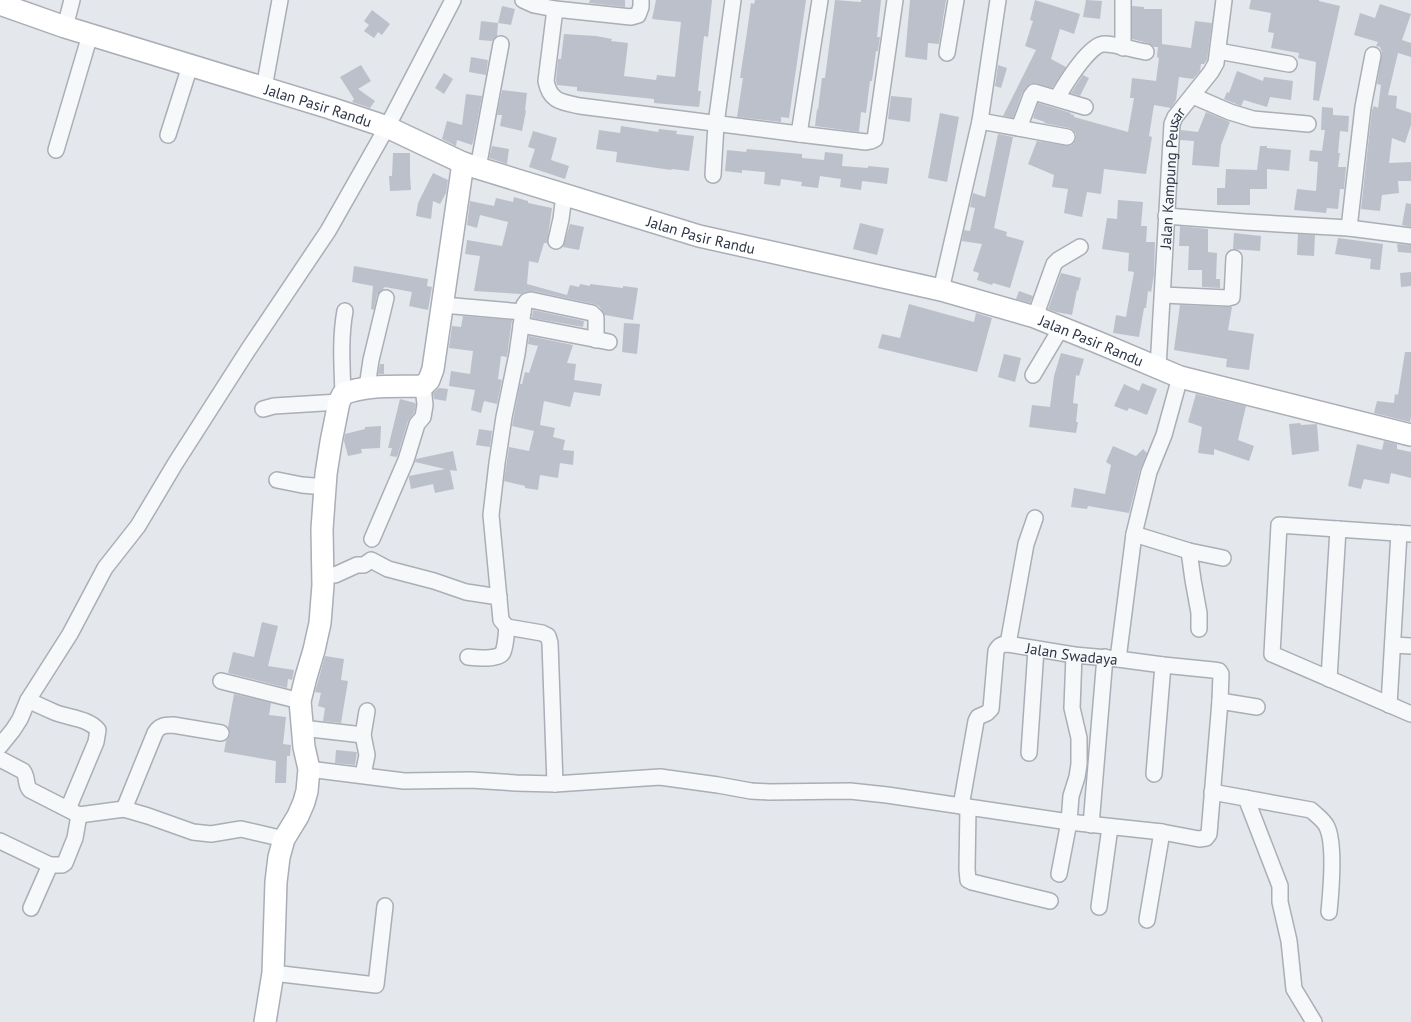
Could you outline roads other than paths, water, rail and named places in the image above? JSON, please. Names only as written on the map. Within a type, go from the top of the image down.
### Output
[{"type":"main road","name":"Jalan Pasir Randu","points":[[9,4],[65,27],[387,127],[471,166],[564,195],[699,236],[941,290],[1035,317],[1180,378],[1411,435]]},
{"type":"main road","points":[[265,1022],[273,973],[276,882],[279,857],[284,839],[304,802],[307,790],[309,769],[304,747],[300,701],[320,623],[322,530],[330,442],[341,398],[355,389],[423,386],[428,380],[433,369],[443,304],[471,166]]},
{"type":"street","points":[[65,27],[72,0]]},
{"type":"street","points":[[264,88],[280,0]]},
{"type":"street","points":[[0,746],[20,719],[28,700],[70,634],[105,568],[138,526],[248,350],[328,231],[387,127],[453,0]]},
{"type":"street","points":[[523,0],[534,5],[555,9],[631,17],[638,14],[641,0]]},
{"type":"street","points":[[713,175],[716,124],[732,0]]},
{"type":"street","points":[[799,134],[820,0]]},
{"type":"street","points":[[555,9],[546,82],[553,98],[561,102],[716,124],[866,142],[875,139],[894,0]]},
{"type":"street","points":[[946,53],[956,0]]},
{"type":"street","points":[[941,290],[980,121],[998,0]]},
{"type":"street","points":[[1123,48],[1124,0]]},
{"type":"street","name":"Jalan Kampung Peusar","points":[[1158,368],[1172,124],[1175,117],[1193,96],[1216,63],[1224,0]]},
{"type":"street","points":[[56,150],[90,35]]},
{"type":"street","points":[[471,166],[500,44]]},
{"type":"street","points":[[1057,98],[1074,71],[1095,47],[1102,44],[1146,52]]},
{"type":"street","points":[[1218,51],[1288,64]]},
{"type":"street","points":[[1348,228],[1363,107],[1373,55]]},
{"type":"street","points":[[168,135],[190,66]]},
{"type":"street","points":[[1019,128],[1030,96],[1034,92],[1085,107]]},
{"type":"street","points":[[1193,96],[1230,112],[1253,119],[1308,124]]},
{"type":"street","points":[[980,121],[1067,137]]},
{"type":"street","points":[[556,242],[564,195]]},
{"type":"street","points":[[1166,216],[1348,228],[1411,236]]},
{"type":"street","points":[[1035,317],[1054,264],[1080,247]]},
{"type":"street","points":[[1163,295],[1232,297],[1234,258]]},
{"type":"street","points":[[367,387],[371,360],[386,298]]},
{"type":"street","points":[[443,304],[522,318],[603,341],[596,317],[592,314],[532,300],[527,301],[524,305],[522,318],[504,417],[491,515],[501,620],[506,627],[503,652],[494,658],[468,658]]},
{"type":"street","points":[[263,409],[341,398],[342,339],[345,310]]},
{"type":"street","points":[[1034,374],[1061,328]]},
{"type":"street","name":"Jalan Swadaya","points":[[964,807],[976,721],[978,717],[992,709],[996,651],[998,647],[1002,644],[1008,644],[1074,655],[1111,658],[1134,534],[1150,472],[1164,435],[1180,378]]},
{"type":"street","points":[[372,539],[406,460],[417,424],[423,417],[425,406],[423,386]]},
{"type":"street","points":[[277,480],[325,487]]},
{"type":"street","points":[[1008,644],[1026,544],[1035,518]]},
{"type":"street","points":[[1389,705],[1393,645],[1405,533],[1279,525],[1272,654],[1389,705],[1411,714]]},
{"type":"street","points":[[1329,679],[1338,529]]},
{"type":"street","points":[[1134,534],[1223,558]]},
{"type":"street","points":[[1190,550],[1199,613],[1199,629]]},
{"type":"street","points":[[322,574],[335,575],[357,565],[364,565],[371,560],[388,569],[434,581],[466,592],[499,597]]},
{"type":"street","points":[[506,627],[542,633],[548,636],[550,643],[555,784]]},
{"type":"street","points":[[1393,645],[1411,646]]},
{"type":"street","points":[[1029,753],[1036,649]]},
{"type":"street","points":[[1059,874],[1069,822],[1070,796],[1077,777],[1079,764],[1079,738],[1072,708],[1074,655]]},
{"type":"street","points":[[309,769],[404,781],[471,780],[555,784],[660,777],[751,791],[850,791],[1091,825],[1162,832],[1199,839],[1206,838],[1209,834],[1220,701],[1221,674],[1219,671],[1111,658],[1091,825]]},
{"type":"street","points":[[1154,774],[1163,665]]},
{"type":"street","points":[[221,680],[300,701]]},
{"type":"street","points":[[0,841],[50,865],[65,863],[75,838],[73,812],[96,742],[98,730],[94,726],[28,700]]},
{"type":"street","points":[[1220,701],[1257,707]]},
{"type":"street","points":[[364,776],[366,755],[363,736],[367,711]]},
{"type":"street","points":[[124,810],[154,733],[159,728],[164,725],[172,725],[221,733]]},
{"type":"street","points":[[302,728],[363,736]]},
{"type":"street","points":[[0,758],[25,774],[30,790],[73,812],[124,810],[148,816],[193,832],[211,834],[241,829],[284,839]]},
{"type":"street","points":[[1212,792],[1311,810],[1319,817],[1327,826],[1332,851],[1329,912]]},
{"type":"street","points":[[1246,798],[1280,886],[1280,902],[1289,941],[1294,989],[1314,1022]]},
{"type":"street","points":[[964,807],[968,880],[1050,901]]},
{"type":"street","points":[[1099,907],[1110,827]]},
{"type":"street","points":[[1147,920],[1162,832]]},
{"type":"street","points":[[31,908],[50,865]]},
{"type":"street","points":[[273,973],[376,985],[385,906]]}]
